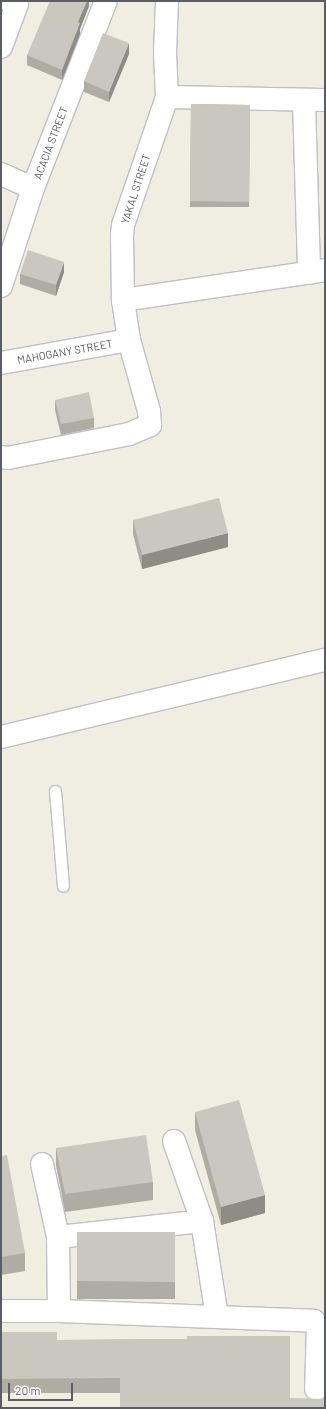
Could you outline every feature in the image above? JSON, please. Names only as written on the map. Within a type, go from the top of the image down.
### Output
[{"type":"street","name":"ACACIA STREET","points":[[1,286],[33,188],[106,1]]},
{"type":"street","name":"YAKAL STREET","points":[[1,457],[8,458],[129,434],[150,425],[149,411],[129,340],[123,300],[123,225],[167,97],[165,53],[167,1]]},
{"type":"street","points":[[1,47],[15,2]]},
{"type":"street","points":[[123,300],[317,272],[314,100],[167,97]]},
{"type":"street","points":[[1,174],[33,188]]},
{"type":"street","name":"MAHOGANY STREET","points":[[1,363],[129,340]]},
{"type":"street","points":[[1,737],[325,660]]},
{"type":"street","points":[[174,1141],[202,1220],[217,1317]]},
{"type":"street","points":[[42,1164],[58,1237],[59,1311]]},
{"type":"street","points":[[58,1237],[202,1220]]},
{"type":"street","points":[[1,1311],[59,1311],[314,1321],[318,1327],[316,1389]]},
{"type":"lane","points":[[55,791],[63,886]]},
{"type":"building","points":[[50,1],[87,1],[78,22],[80,23],[62,70],[27,55]]},
{"type":"building","points":[[103,33],[129,43],[109,92],[84,81]]},
{"type":"building","points":[[191,104],[250,105],[249,202],[190,201]]},
{"type":"building","points":[[28,250],[64,262],[56,285],[20,274]]},
{"type":"building","points":[[89,392],[94,418],[61,424],[55,400]]},
{"type":"building","points":[[219,498],[228,533],[142,555],[133,520]]},
{"type":"building","points":[[239,1100],[265,1195],[221,1207],[195,1112]]},
{"type":"building","points":[[146,1135],[153,1182],[65,1194],[56,1148]]},
{"type":"building","points":[[7,1155],[25,1253],[1,1257],[1,1156]]},
{"type":"building","points":[[77,1232],[175,1232],[175,1282],[77,1281]]},
{"type":"building","points":[[1,1332],[57,1332],[57,1340],[187,1339],[187,1336],[290,1336],[290,1398],[325,1399],[325,1408],[120,1408],[120,1378],[1,1379]]}]
